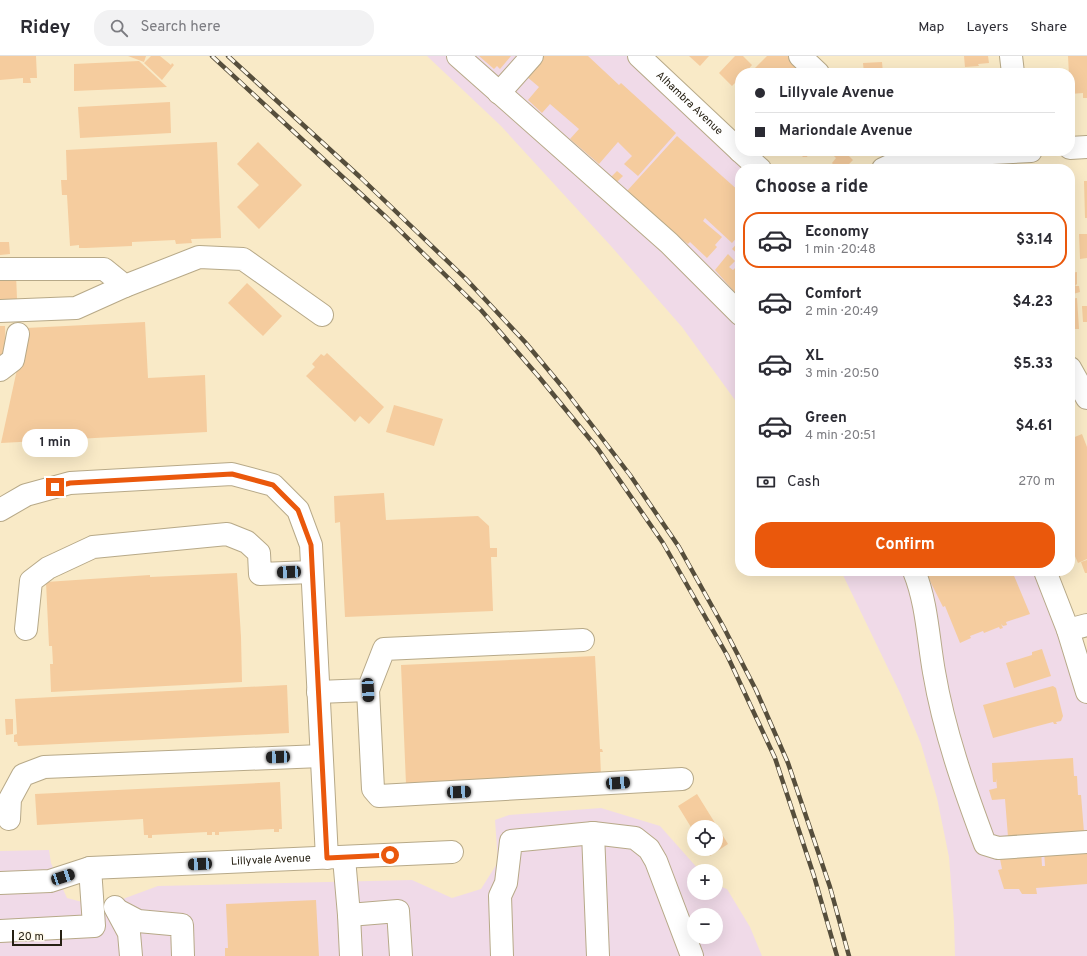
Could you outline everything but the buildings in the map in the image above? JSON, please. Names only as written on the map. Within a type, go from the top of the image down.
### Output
[{"type":"street","points":[[458,56],[669,243],[735,309]]},
{"type":"street","points":[[499,93],[532,56]]},
{"type":"street","name":"Alhambra Avenue","points":[[639,56],[735,146]]},
{"type":"street","points":[[800,56],[813,68]]},
{"type":"street","points":[[1011,56],[1012,68]]},
{"type":"street","points":[[1075,148],[1087,147]]},
{"type":"street","name":"Alhambra Avenue","points":[[746,156],[754,164]]},
{"type":"street","points":[[896,164],[910,159],[952,156]]},
{"type":"street","points":[[0,312],[76,308],[125,286],[199,258],[243,259],[322,315]]},
{"type":"street","points":[[0,269],[104,269],[125,286]]},
{"type":"street","points":[[0,370],[13,360],[18,334]]},
{"type":"street","points":[[0,510],[26,495],[70,483],[232,474],[273,485],[298,510],[311,545],[321,756],[335,858],[349,915],[350,956]]},
{"type":"street","points":[[26,629],[31,581],[48,568],[93,547],[227,534],[246,542],[258,553],[260,574],[312,572]]},
{"type":"street","points":[[916,576],[921,589],[934,673],[951,743],[969,802],[985,844],[998,848],[1087,842]]},
{"type":"street","points":[[1048,576],[1078,628],[1087,692]]},
{"type":"street","points":[[583,640],[384,648],[368,690],[373,789],[379,796],[682,779]]},
{"type":"street","points":[[318,692],[368,690]]},
{"type":"street","points":[[9,819],[10,799],[23,775],[44,767],[321,756]]},
{"type":"street","points":[[593,833],[598,956]]},
{"type":"street","points":[[502,956],[500,896],[506,883],[511,841],[593,833],[635,838],[649,849],[656,861],[692,956]]},
{"type":"street","name":"Lillyvale Avenue","points":[[0,883],[50,881],[90,868],[452,852]]},
{"type":"street","points":[[90,868],[117,910],[129,933],[131,956]]},
{"type":"street","points":[[0,931],[94,926],[90,868]]},
{"type":"street","points":[[117,910],[138,921],[182,925],[183,956]]},
{"type":"street","points":[[349,915],[398,911],[401,956]]},
{"type":"shaded area","points":[[427,56],[629,56],[745,164],[735,164],[735,400],[682,327],[610,245],[501,126]]},
{"type":"shaded area","points":[[843,576],[1045,576],[1087,702],[1087,956],[955,956],[949,857],[937,798],[921,744],[901,695]]},
{"type":"shaded area","points":[[601,808],[660,826],[694,864],[687,864],[687,900],[723,900],[723,888],[727,889],[750,927],[762,956],[0,956],[0,851],[49,850],[51,863],[67,898],[101,907],[158,886],[412,880],[452,898],[481,889],[498,862],[495,820],[509,815]]},
{"type":"railway","points":[[212,56],[387,218],[481,310],[539,377],[598,449],[663,543],[727,655],[775,758],[814,876],[837,956]]},
{"type":"railway","points":[[228,56],[360,177],[466,279],[525,342],[565,390],[630,475],[679,547],[723,626],[756,690],[788,763],[830,887],[849,956]]},
{"type":"route","points":[[55,487],[70,483],[232,474],[273,485],[298,510],[311,545],[327,858],[390,855]]}]
